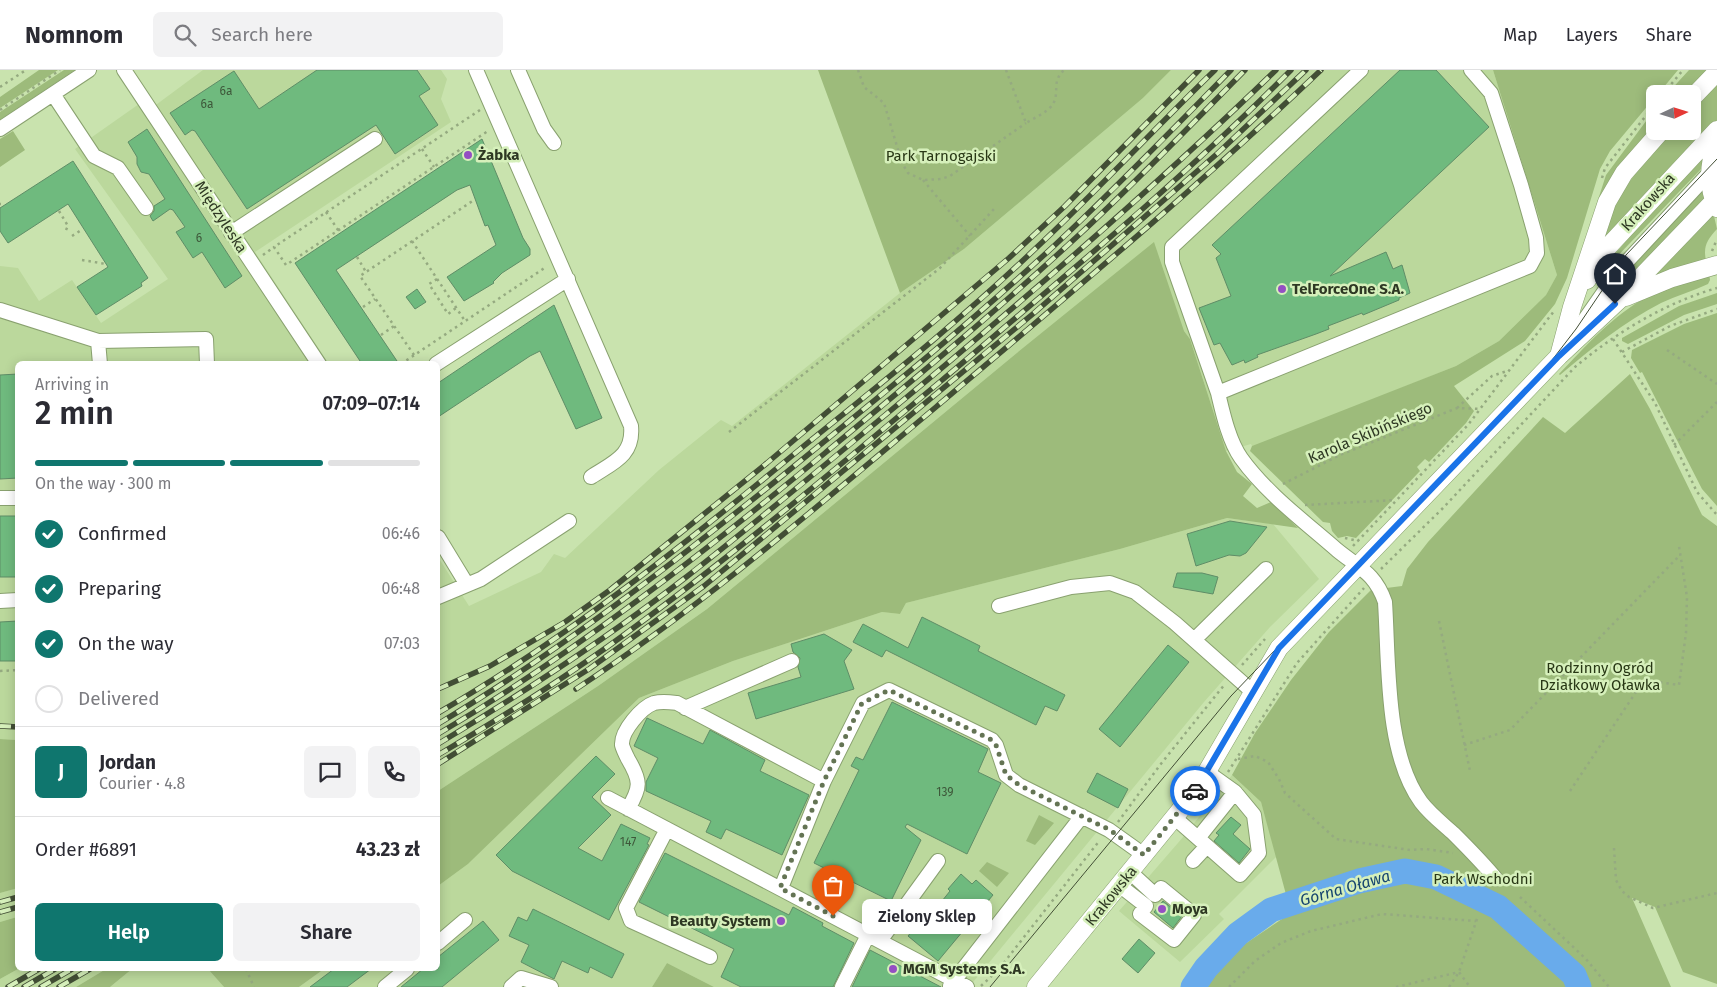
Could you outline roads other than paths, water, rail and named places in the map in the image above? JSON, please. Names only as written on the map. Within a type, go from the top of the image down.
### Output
[{"type":"main road","points":[[1701,89],[1717,72]]},
{"type":"main road","name":"Krakowska","points":[[1572,307],[1606,249],[1717,130]]},
{"type":"main road","points":[[1559,356],[1572,307],[1607,202],[1624,173],[1653,140]]},
{"type":"main road","points":[[1716,202],[1712,153],[1717,140]]},
{"type":"main road","name":"Krakowska","points":[[1036,987],[1175,818],[1208,772],[1279,648],[1559,356],[1619,300],[1716,202]]},
{"type":"main road","points":[[1619,300],[1672,278],[1717,265]]},
{"type":"street","points":[[0,129],[89,70]]},
{"type":"street","name":"Międzyleska","points":[[124,70],[317,361]]},
{"type":"street","points":[[476,70],[632,426],[632,437],[628,451],[591,477]]},
{"type":"street","points":[[518,70],[544,129],[554,143]]},
{"type":"street","points":[[1361,70],[1172,247],[1172,262],[1218,393],[1223,413],[1240,457],[1270,490],[1344,556],[1373,578],[1379,586],[1384,602],[1394,731],[1399,757],[1408,780],[1426,807],[1480,859],[1496,879]]},
{"type":"street","points":[[1218,393],[1530,266],[1537,253],[1536,238],[1521,185],[1491,93],[1471,70]]},
{"type":"street","points":[[53,94],[94,156],[118,168],[146,208]]},
{"type":"street","points":[[231,233],[375,139]]},
{"type":"street","points":[[1559,356],[1620,269],[1714,168]]},
{"type":"street","points":[[440,361],[568,279]]},
{"type":"street","points":[[0,310],[98,341],[206,339],[207,361]]},
{"type":"street","points":[[98,341],[100,361]]},
{"type":"street","points":[[0,498],[15,498]]},
{"type":"street","points":[[440,596],[466,583],[481,579],[569,521]]},
{"type":"street","points":[[440,540],[466,583]]},
{"type":"street","points":[[1195,639],[1266,569]]},
{"type":"street","points":[[999,606],[1071,586],[1110,583],[1135,592],[1195,639],[1254,693]]},
{"type":"street","points":[[0,601],[15,600]]},
{"type":"street","points":[[686,708],[792,660]]},
{"type":"street","points":[[780,888],[824,781],[862,703],[889,690],[992,740],[996,745],[1006,775],[1019,785],[1110,830],[1144,855]]},
{"type":"street","points":[[628,809],[637,794],[639,784],[622,745],[625,734],[641,712],[652,704],[664,701],[677,703],[824,781]]},
{"type":"street","points":[[1175,818],[1240,875],[1259,853],[1254,815],[1235,792],[1208,772]]},
{"type":"street","points":[[1193,861],[1235,792]]},
{"type":"street","points":[[608,798],[874,938],[952,984],[967,987]]},
{"type":"street","points":[[952,984],[1082,816]]},
{"type":"street","points":[[667,829],[626,908],[631,921],[710,957]]},
{"type":"street","points":[[842,987],[874,938],[938,861]]},
{"type":"street","points":[[1124,879],[1155,895]]},
{"type":"street","points":[[1124,879],[1146,906]]},
{"type":"street","points":[[1161,888],[1194,915],[1174,940],[1140,914],[1146,906],[1161,888]]},
{"type":"street","points":[[440,941],[465,920]]},
{"type":"street","points":[[385,987],[405,971]]},
{"type":"street","points":[[510,987],[521,978],[551,987]]},
{"type":"waterway","name":"Górna Oława","points":[[1193,987],[1206,968],[1238,934],[1271,910],[1359,881],[1405,871],[1436,877],[1498,907],[1574,975],[1579,987]]},
{"type":"tram line","points":[[990,987],[1231,696],[1549,364],[1576,329],[1626,255],[1717,159]]},
{"type":"railway","points":[[440,688],[490,666],[565,622],[610,590],[767,463],[1009,258],[1065,206],[1199,70]]},
{"type":"railway","points":[[440,712],[533,654],[624,589],[712,521],[889,377],[1007,276],[1081,205],[1215,70]]},
{"type":"railway","points":[[440,723],[528,667],[614,606],[782,476],[886,391],[988,305],[1055,245],[1122,181],[1231,70]]},
{"type":"railway","points":[[440,733],[539,670],[637,601],[825,453],[1050,262],[1164,153],[1245,70]]},
{"type":"railway","points":[[440,743],[595,644],[655,601],[734,539],[1031,293],[1180,161],[1276,70]]},
{"type":"railway","points":[[440,754],[564,677],[675,597],[752,537],[941,381],[1163,191],[1291,70]]},
{"type":"railway","points":[[440,763],[589,669],[704,586],[1034,313],[1218,153],[1306,70]]},
{"type":"railway","points":[[576,689],[670,623],[804,517],[1131,242],[1321,70]]},
{"type":"railway","points":[[0,726],[15,727]]},
{"type":"railway","points":[[0,902],[15,898]]},
{"type":"railway","points":[[0,912],[15,908]]},
{"type":"railway","points":[[8,987],[36,971]]},
{"type":"railway","points":[[24,987],[52,971]]},
{"type":"railway","points":[[41,987],[69,971]]},
{"type":"railway","points":[[59,987],[87,971]]},
{"type":"place","name":"Żabka","points":[[468,155]]},
{"type":"place","name":"TelForceOne S.A.","points":[[1282,289]]},
{"type":"place","name":"Moya","points":[[1162,909]]},
{"type":"place","name":"Zielony Sklep","points":[[833,916]]},
{"type":"place","name":"Beauty System","points":[[781,921]]},
{"type":"place","name":"MGM Systems S.A.","points":[[893,969]]},
{"type":"park label","name":"Park Tarnogajski","points":[[941,156]]},
{"type":"park label","name":"Rodzinny Ogród Działkowy Oławka","points":[[1600,676]]},
{"type":"park label","name":"Park Wschodni","points":[[1483,879]]}]
